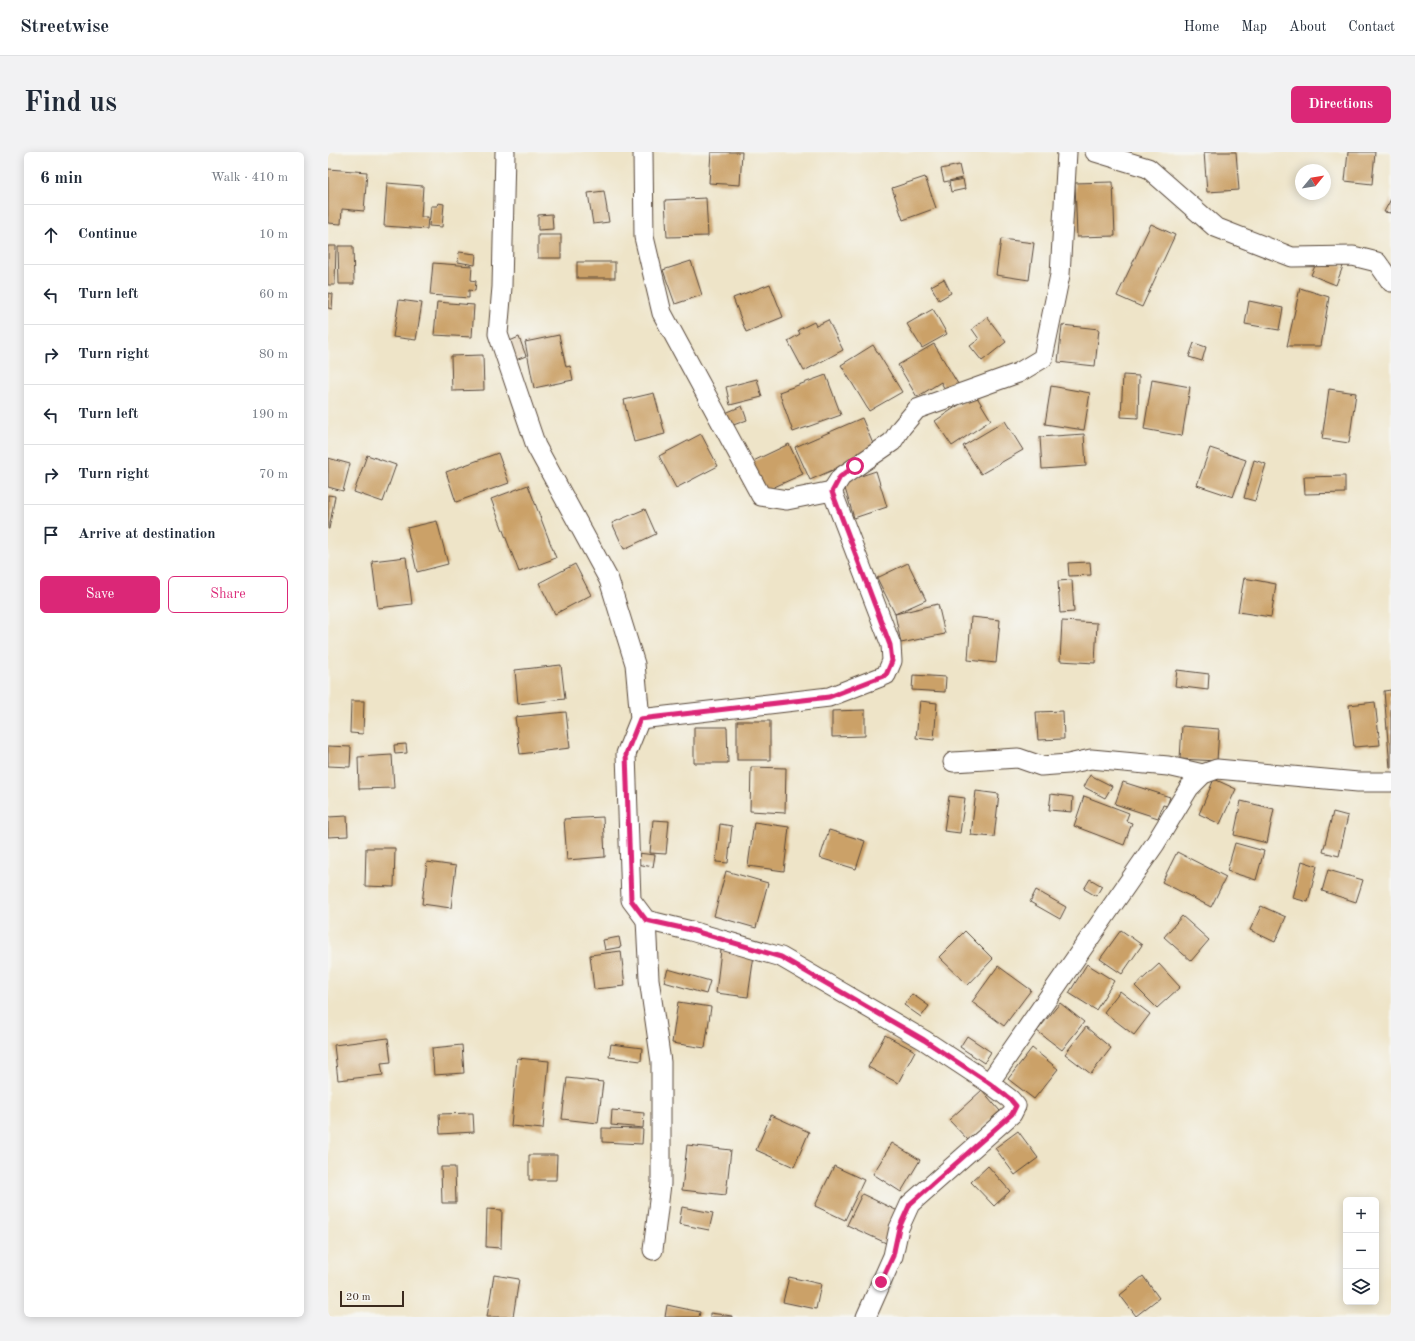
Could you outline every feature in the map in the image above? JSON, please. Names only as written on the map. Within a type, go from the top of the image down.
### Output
[{"type":"street","points":[[505,152],[502,287],[498,334],[536,446],[609,580],[635,664],[640,719],[626,754],[631,900],[646,920],[649,979],[661,1062],[661,1184],[653,1250]]},
{"type":"street","points":[[643,152],[644,237],[662,313],[761,496],[787,500],[832,492]]},
{"type":"street","points":[[640,719],[829,697],[886,675],[892,661],[890,645],[832,492],[840,477],[892,442],[901,428],[918,409],[1018,373],[1043,358],[1060,275],[1067,152]]},
{"type":"street","points":[[1095,152],[1148,168],[1215,227],[1292,257],[1354,256],[1377,262],[1391,282]]},
{"type":"street","points":[[953,762],[1018,758],[1041,766],[1068,764],[1091,759],[1168,766],[1203,774]]},
{"type":"street","points":[[989,1083],[1154,844],[1189,788],[1203,774],[1217,769],[1358,782],[1391,782]]},
{"type":"street","points":[[646,920],[691,930],[781,957],[924,1040],[989,1083],[1010,1099],[1016,1106],[1012,1114],[910,1204],[899,1228],[893,1256],[866,1317]]},
{"type":"building","points":[[711,152],[742,152],[740,185],[709,183]]},
{"type":"building","points":[[1204,152],[1236,152],[1239,190],[1207,192]]},
{"type":"building","points":[[1348,152],[1375,152],[1372,184],[1345,181]]},
{"type":"building","points":[[959,165],[962,178],[944,182],[941,169]]},
{"type":"building","points":[[328,169],[367,172],[364,211],[342,209],[341,224],[328,223]]},
{"type":"building","points":[[925,177],[936,208],[903,220],[892,188]]},
{"type":"building","points":[[963,179],[965,189],[951,192],[949,182]]},
{"type":"building","points":[[1113,182],[1115,236],[1077,237],[1075,183]]},
{"type":"building","points":[[387,183],[423,186],[421,217],[428,217],[427,229],[384,226]]},
{"type":"building","points":[[604,191],[609,222],[593,224],[588,193]]},
{"type":"building","points":[[706,198],[708,236],[667,237],[665,200]]},
{"type":"building","points":[[1391,199],[1391,213],[1384,212]]},
{"type":"building","points":[[438,203],[444,204],[442,227],[429,226],[431,206],[437,206]]},
{"type":"building","points":[[552,214],[553,229],[538,230],[538,215]]},
{"type":"building","points":[[1151,224],[1175,235],[1142,307],[1117,296]]},
{"type":"building","points":[[538,235],[561,235],[561,258],[538,258]]},
{"type":"building","points":[[1001,239],[1034,243],[1029,280],[996,275]]},
{"type":"building","points":[[328,246],[336,246],[335,285],[328,285]]},
{"type":"building","points":[[338,246],[353,246],[354,284],[339,284]]},
{"type":"building","points":[[459,252],[476,254],[475,265],[458,262]]},
{"type":"building","points":[[1319,257],[1343,266],[1336,285],[1311,275]]},
{"type":"building","points":[[691,261],[702,295],[675,304],[663,270]]},
{"type":"building","points":[[577,262],[615,262],[615,278],[577,278]]},
{"type":"building","points":[[433,263],[472,266],[471,280],[476,281],[475,291],[469,290],[469,298],[430,295]]},
{"type":"building","points":[[944,279],[951,293],[939,300],[931,286]]},
{"type":"building","points":[[770,284],[783,317],[746,332],[733,298]]},
{"type":"building","points":[[1300,288],[1329,297],[1321,346],[1287,346]]},
{"type":"building","points":[[328,293],[333,294],[332,309],[328,308]]},
{"type":"building","points":[[399,300],[422,303],[416,340],[393,337]]},
{"type":"building","points":[[1249,301],[1283,308],[1279,330],[1245,324]]},
{"type":"building","points":[[437,302],[474,305],[472,337],[434,335]]},
{"type":"building","points":[[933,309],[947,334],[922,348],[907,324]]},
{"type":"building","points":[[987,317],[1006,342],[982,361],[970,346],[979,339],[972,329]]},
{"type":"building","points":[[828,320],[843,350],[804,371],[788,341],[800,334],[798,330],[814,322],[816,326]]},
{"type":"building","points":[[1062,325],[1099,329],[1095,366],[1058,362]]},
{"type":"building","points":[[559,335],[566,367],[570,366],[573,380],[534,388],[525,342]]},
{"type":"building","points":[[519,337],[526,356],[513,361],[505,343]]},
{"type":"building","points":[[1194,343],[1206,347],[1202,361],[1189,357]]},
{"type":"building","points":[[934,344],[958,384],[946,392],[941,382],[917,397],[898,365]]},
{"type":"building","points":[[873,345],[902,392],[869,411],[841,365]]},
{"type":"building","points":[[483,355],[484,390],[452,391],[451,356]]},
{"type":"building","points":[[826,375],[841,415],[793,432],[779,392]]},
{"type":"building","points":[[1123,375],[1139,376],[1138,418],[1121,417]]},
{"type":"building","points":[[757,379],[762,397],[730,405],[726,387]]},
{"type":"building","points":[[1152,380],[1190,387],[1182,436],[1144,429]]},
{"type":"building","points":[[1051,386],[1090,393],[1084,430],[1045,424]]},
{"type":"building","points":[[1329,389],[1356,393],[1349,443],[1322,439]]},
{"type":"building","points":[[654,393],[665,434],[634,442],[624,400]]},
{"type":"building","points":[[975,394],[991,420],[952,446],[935,421]]},
{"type":"building","points":[[742,406],[747,420],[728,427],[723,414]]},
{"type":"building","points":[[862,418],[876,451],[810,480],[795,447]]},
{"type":"building","points":[[1005,421],[1023,450],[981,474],[963,446]]},
{"type":"building","points":[[701,434],[718,466],[676,488],[659,456]]},
{"type":"building","points":[[1084,434],[1086,466],[1042,469],[1040,437]]},
{"type":"building","points":[[789,444],[803,474],[761,493],[747,464]]},
{"type":"building","points":[[1210,448],[1246,460],[1233,497],[1197,485]]},
{"type":"building","points":[[498,453],[509,483],[456,502],[446,472]]},
{"type":"building","points":[[367,455],[396,465],[383,502],[354,492]]},
{"type":"building","points":[[328,458],[350,464],[343,491],[328,487]]},
{"type":"building","points":[[1254,460],[1266,464],[1255,501],[1244,498]]},
{"type":"building","points":[[876,471],[887,507],[854,518],[843,482]]},
{"type":"building","points":[[1345,476],[1345,493],[1305,494],[1304,477]]},
{"type":"building","points":[[528,485],[556,558],[519,572],[491,499]]},
{"type":"building","points":[[328,495],[335,496],[329,529],[328,529]]},
{"type":"building","points":[[645,509],[656,534],[624,549],[612,523]]},
{"type":"building","points":[[437,521],[448,564],[417,572],[407,528]]},
{"type":"building","points":[[406,557],[412,604],[378,608],[372,561]]},
{"type":"building","points":[[1090,562],[1091,575],[1069,576],[1068,563]]},
{"type":"building","points":[[908,563],[926,600],[895,614],[877,578]]},
{"type":"building","points":[[575,564],[591,595],[555,614],[539,583]]},
{"type":"building","points":[[1244,578],[1276,584],[1271,617],[1238,612]]},
{"type":"building","points":[[1072,580],[1074,612],[1060,613],[1058,581]]},
{"type":"building","points":[[938,604],[945,634],[901,643],[895,614]]},
{"type":"building","points":[[971,617],[1000,620],[996,663],[968,660]]},
{"type":"building","points":[[1062,621],[1097,623],[1095,663],[1060,661]]},
{"type":"building","points":[[561,665],[565,699],[518,704],[515,670]]},
{"type":"building","points":[[1177,670],[1209,674],[1208,690],[1175,686]]},
{"type":"building","points":[[913,675],[946,677],[945,692],[912,690]]},
{"type":"building","points":[[1391,690],[1391,768],[1390,768],[1384,691]]},
{"type":"building","points":[[351,701],[364,701],[363,734],[350,733]]},
{"type":"building","points":[[920,701],[937,703],[934,740],[916,738]]},
{"type":"building","points":[[1375,702],[1380,745],[1354,747],[1349,705]]},
{"type":"building","points":[[865,710],[865,736],[832,737],[832,711]]},
{"type":"building","points":[[1063,711],[1064,739],[1038,740],[1036,712]]},
{"type":"building","points":[[566,712],[570,748],[520,754],[515,717]]},
{"type":"building","points":[[737,721],[770,721],[770,760],[737,760]]},
{"type":"building","points":[[1182,726],[1219,729],[1217,761],[1180,759]]},
{"type":"building","points":[[694,727],[727,727],[728,763],[694,763]]},
{"type":"building","points":[[406,744],[407,753],[395,754],[394,745]]},
{"type":"building","points":[[328,746],[351,747],[350,767],[328,766]]},
{"type":"building","points":[[392,755],[394,788],[359,789],[358,757]]},
{"type":"building","points":[[751,767],[786,768],[785,813],[750,811]]},
{"type":"building","points":[[1090,775],[1112,786],[1105,798],[1084,787]]},
{"type":"building","points":[[1214,779],[1236,789],[1220,824],[1199,814]]},
{"type":"building","points":[[1123,782],[1170,797],[1167,806],[1163,805],[1158,818],[1115,804]]},
{"type":"building","points":[[976,791],[999,794],[994,837],[971,835]]},
{"type":"building","points":[[1051,794],[1073,797],[1072,812],[1049,810]]},
{"type":"building","points":[[949,796],[965,798],[960,833],[944,831]]},
{"type":"building","points":[[1084,796],[1129,813],[1126,821],[1132,823],[1124,845],[1074,826]]},
{"type":"building","points":[[1241,801],[1274,809],[1267,843],[1234,835]]},
{"type":"building","points":[[1333,812],[1348,816],[1339,856],[1323,852]]},
{"type":"building","points":[[347,816],[348,836],[328,837],[328,817]]},
{"type":"building","points":[[603,817],[605,857],[567,860],[564,819]]},
{"type":"building","points":[[653,820],[669,821],[666,854],[650,853]]},
{"type":"building","points":[[754,822],[789,827],[784,871],[748,866]]},
{"type":"building","points":[[720,824],[732,826],[728,863],[716,862]]},
{"type":"building","points":[[829,830],[865,841],[856,869],[820,858]]},
{"type":"building","points":[[1235,843],[1264,851],[1256,880],[1227,871]]},
{"type":"building","points":[[366,848],[395,848],[394,887],[365,886]]},
{"type":"building","points":[[1177,852],[1226,877],[1211,907],[1162,882]]},
{"type":"building","points":[[638,853],[655,855],[653,867],[637,864]]},
{"type":"building","points":[[1302,861],[1317,866],[1308,902],[1293,898]]},
{"type":"building","points":[[427,862],[456,866],[451,908],[422,904]]},
{"type":"building","points":[[1328,870],[1363,880],[1356,902],[1322,891]]},
{"type":"building","points":[[726,871],[768,883],[756,928],[714,916]]},
{"type":"building","points":[[1090,879],[1102,886],[1096,896],[1084,889]]},
{"type":"building","points":[[1036,890],[1066,907],[1060,919],[1030,902]]},
{"type":"building","points":[[1261,906],[1286,917],[1275,942],[1250,930]]},
{"type":"building","points":[[1182,916],[1209,940],[1191,961],[1164,937]]},
{"type":"building","points":[[1121,930],[1142,945],[1122,974],[1100,959]]},
{"type":"building","points":[[965,931],[993,959],[968,985],[939,957]]},
{"type":"building","points":[[619,937],[621,947],[605,950],[603,940]]},
{"type":"building","points":[[721,950],[754,955],[748,997],[716,993]]},
{"type":"building","points":[[621,951],[625,986],[594,989],[590,955]]},
{"type":"building","points":[[1087,964],[1114,981],[1096,1010],[1069,993]]},
{"type":"building","points":[[1159,964],[1180,987],[1157,1008],[1135,986]]},
{"type":"building","points":[[998,966],[1031,990],[1004,1026],[972,1002]]},
{"type":"building","points":[[668,969],[710,981],[706,994],[664,982]]},
{"type":"building","points":[[1120,991],[1150,1014],[1134,1035],[1104,1012]]},
{"type":"building","points":[[912,994],[929,1006],[921,1017],[904,1005]]},
{"type":"building","points":[[678,1002],[711,1007],[705,1048],[672,1043]]},
{"type":"building","points":[[1060,1003],[1084,1022],[1062,1050],[1037,1031]]},
{"type":"building","points":[[1086,1027],[1111,1048],[1091,1074],[1065,1054]]},
{"type":"building","points":[[885,1035],[915,1051],[898,1083],[868,1067]]},
{"type":"building","points":[[967,1036],[991,1052],[984,1063],[960,1047]]},
{"type":"building","points":[[388,1038],[391,1062],[381,1063],[383,1075],[338,1080],[334,1045]]},
{"type":"building","points":[[611,1044],[642,1048],[641,1061],[609,1057]]},
{"type":"building","points":[[462,1045],[464,1073],[434,1075],[432,1048]]},
{"type":"building","points":[[1032,1048],[1058,1069],[1034,1099],[1008,1079]]},
{"type":"building","points":[[517,1058],[549,1061],[543,1129],[511,1126]]},
{"type":"building","points":[[567,1078],[603,1082],[598,1123],[562,1119]]},
{"type":"building","points":[[982,1090],[1000,1111],[968,1140],[949,1120]]},
{"type":"building","points":[[612,1110],[644,1113],[643,1128],[611,1125]]},
{"type":"building","points":[[473,1113],[474,1132],[440,1134],[439,1114]]},
{"type":"building","points":[[771,1115],[809,1132],[794,1167],[756,1150]]},
{"type":"building","points":[[602,1128],[643,1129],[642,1144],[602,1142]]},
{"type":"building","points":[[1018,1131],[1038,1158],[1015,1175],[995,1148]]},
{"type":"building","points":[[892,1143],[920,1160],[901,1192],[873,1174]]},
{"type":"building","points":[[687,1145],[731,1150],[726,1195],[682,1190]]},
{"type":"building","points":[[529,1155],[557,1155],[556,1180],[529,1180]]},
{"type":"building","points":[[834,1166],[864,1180],[845,1220],[815,1206]]},
{"type":"building","points":[[988,1166],[1010,1191],[994,1206],[971,1182]]},
{"type":"building","points":[[441,1167],[455,1167],[456,1203],[442,1203]]},
{"type":"building","points":[[862,1194],[900,1212],[886,1243],[847,1225]]},
{"type":"building","points":[[682,1207],[713,1213],[709,1230],[679,1224]]},
{"type":"building","points":[[487,1209],[502,1210],[501,1248],[486,1247]]},
{"type":"building","points":[[494,1275],[519,1279],[513,1317],[487,1317]]},
{"type":"building","points":[[1143,1276],[1159,1298],[1136,1316],[1120,1295]]},
{"type":"building","points":[[789,1277],[821,1284],[816,1309],[783,1302]]},
{"type":"building","points":[[667,1305],[700,1312],[699,1317],[665,1317]]},
{"type":"building","points":[[710,1313],[732,1316],[732,1317],[710,1317]]},
{"type":"route","points":[[855,466],[840,477],[832,492],[890,645],[892,661],[886,675],[829,697],[640,719],[626,754],[631,900],[646,920],[691,930],[781,957],[924,1040],[989,1083],[1010,1099],[1016,1106],[1012,1114],[910,1204],[899,1228],[893,1256],[881,1282]]}]
